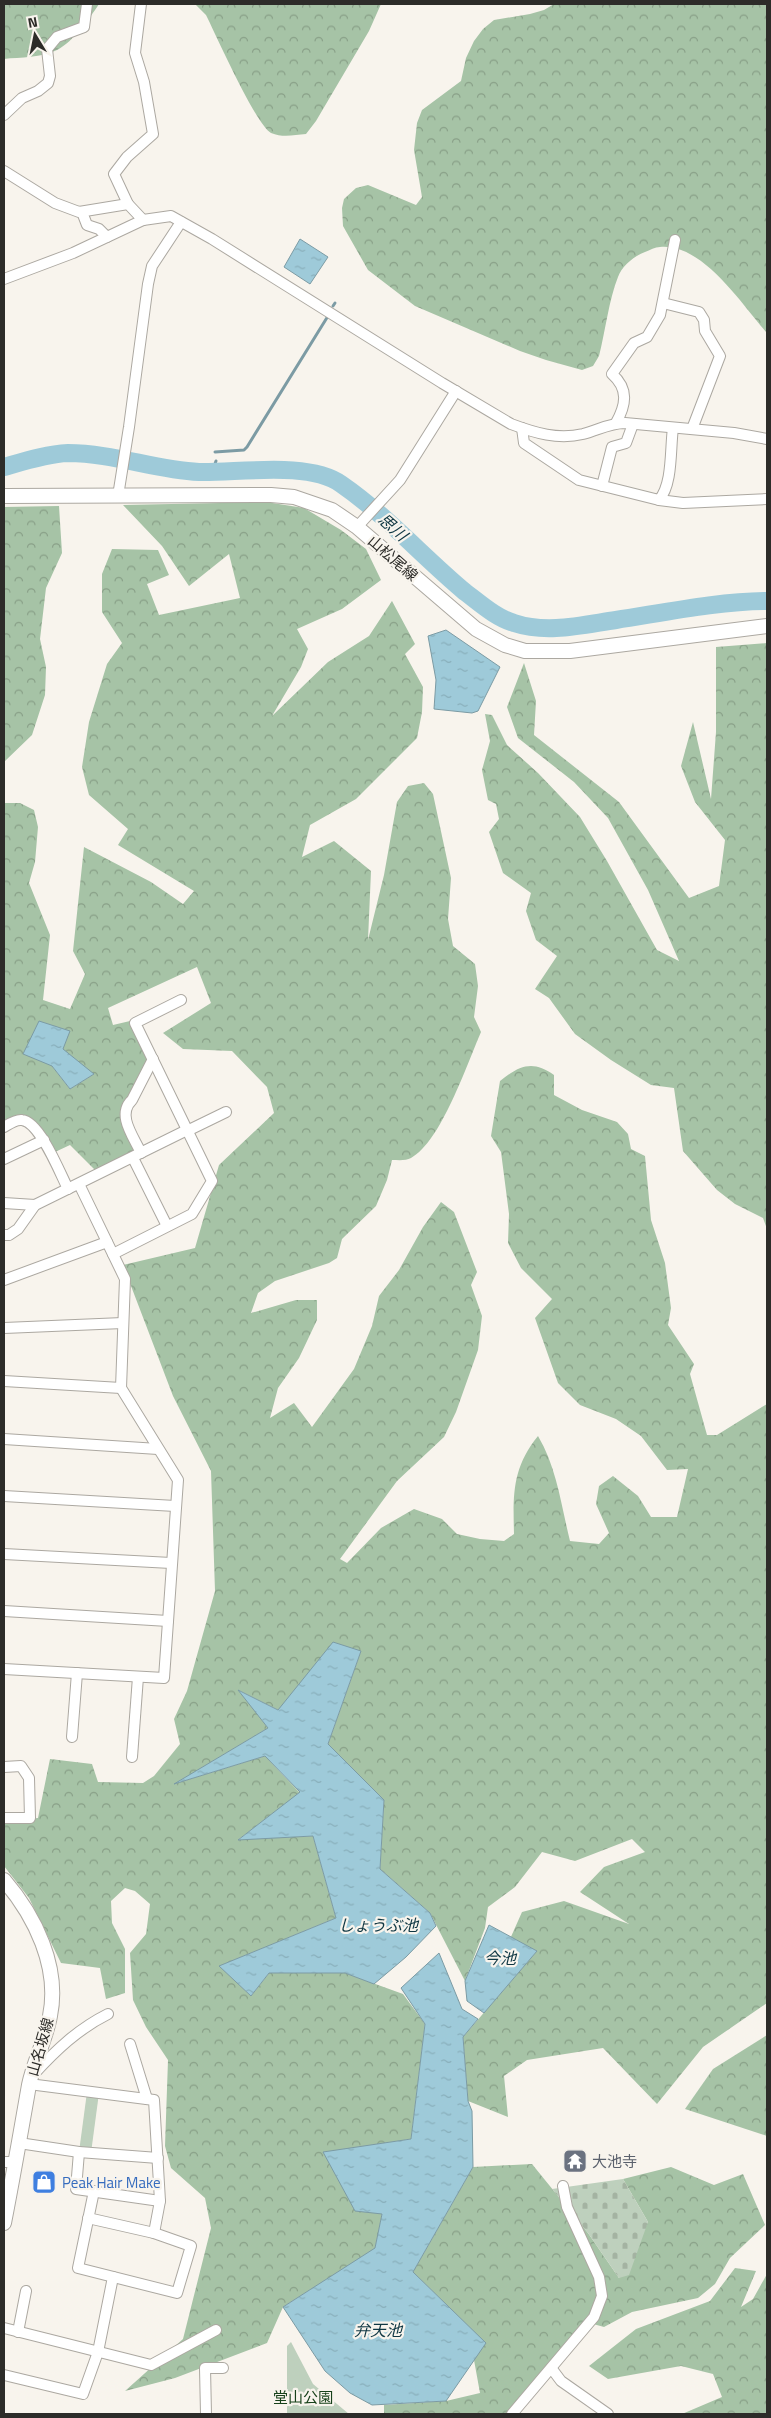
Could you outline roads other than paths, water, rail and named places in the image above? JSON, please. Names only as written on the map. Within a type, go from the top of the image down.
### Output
[{"type":"main road","name":"山松尾線","points":[[4,496],[271,495],[294,497],[362,523],[476,629],[505,645],[525,651],[570,651],[767,626]]},
{"type":"main road","name":"山名坂線","points":[[4,1880],[28,1912],[40,1936],[48,1962],[52,1990],[50,2016],[30,2081],[19,2143],[10,2162],[4,2217]]},
{"type":"street","points":[[4,114],[22,98],[38,91],[48,83],[50,76],[47,49],[57,36],[84,27],[87,4]]},
{"type":"street","points":[[140,4],[134,54],[144,82],[153,134],[127,158],[114,174],[128,204],[143,220]]},
{"type":"street","points":[[4,171],[55,203],[82,212],[128,204]]},
{"type":"street","points":[[82,212],[87,225],[99,229],[107,237]]},
{"type":"street","points":[[4,279],[73,253],[143,220],[170,216],[212,239],[456,392],[511,424],[551,436],[570,436],[616,423],[734,433],[767,439]]},
{"type":"street","points":[[118,496],[152,266],[181,222]]},
{"type":"street","points":[[616,423],[625,404],[625,397],[622,386],[612,374],[634,344],[647,337],[653,328],[662,303],[675,240]]},
{"type":"street","points":[[662,303],[699,312],[704,320],[705,331],[720,356],[692,429]]},
{"type":"street","points":[[362,523],[400,480],[456,392]]},
{"type":"street","points":[[602,486],[612,447],[626,443],[633,424]]},
{"type":"street","points":[[522,428],[524,443],[579,480],[659,500],[683,503],[767,499]]},
{"type":"street","points":[[659,500],[666,492],[673,428]]},
{"type":"street","points":[[113,1254],[192,1214],[212,1181],[135,1023],[181,1000]]},
{"type":"street","points":[[152,1059],[132,1100],[127,1105],[125,1118],[137,1155],[167,1226]]},
{"type":"street","points":[[4,1235],[9,1235],[18,1229],[35,1205],[226,1112]]},
{"type":"street","points":[[4,1127],[19,1119],[25,1120],[44,1140],[68,1189]]},
{"type":"street","points":[[4,1159],[44,1140]]},
{"type":"street","points":[[4,1669],[164,1678],[178,1480],[121,1388],[125,1279],[79,1184]]},
{"type":"street","points":[[4,1203],[35,1205]]},
{"type":"street","points":[[4,1280],[107,1242]]},
{"type":"street","points":[[4,1328],[123,1323]]},
{"type":"street","points":[[4,1381],[121,1388]]},
{"type":"street","points":[[4,1439],[158,1448]]},
{"type":"street","points":[[4,1496],[175,1506]]},
{"type":"street","points":[[4,1554],[172,1563]]},
{"type":"street","points":[[4,1611],[168,1621]]},
{"type":"street","points":[[72,1737],[77,1673]]},
{"type":"street","points":[[132,1757],[138,1677]]},
{"type":"street","points":[[4,1767],[21,1766],[29,1778],[30,1818],[4,1818]]},
{"type":"street","points":[[30,2081],[61,2045],[90,2023],[108,2014]]},
{"type":"street","points":[[130,2044],[147,2099]]},
{"type":"street","points":[[30,2081],[154,2100],[160,2201],[154,2233]]},
{"type":"street","points":[[19,2143],[79,2152],[158,2158]]},
{"type":"street","points":[[79,2152],[76,2189],[160,2201]]},
{"type":"street","points":[[512,2414],[594,2317],[602,2296],[599,2277],[567,2207],[563,2186]]},
{"type":"street","points":[[88,2218],[154,2233],[191,2246],[177,2293],[78,2268],[88,2218],[94,2191]]},
{"type":"street","points":[[4,2375],[83,2394],[98,2352],[112,2277]]},
{"type":"street","points":[[18,2332],[26,2291]]},
{"type":"street","points":[[4,2328],[151,2365],[216,2330]]},
{"type":"street","points":[[206,2414],[205,2368],[223,2368]]},
{"type":"street","points":[[552,2369],[561,2380],[608,2414]]},
{"type":"water","points":[[300,239],[328,257],[310,284],[284,267]]},
{"type":"water","points":[[446,630],[500,667],[478,711],[472,713],[434,709],[436,680],[428,636]]},
{"type":"water","points":[[39,1021],[70,1031],[63,1049],[94,1074],[70,1089],[52,1066],[23,1054]]},
{"type":"water","name":"しょうぶ池","points":[[333,1642],[361,1651],[328,1744],[384,1800],[380,1869],[430,1913],[436,1926],[406,1957],[374,1984],[345,1973],[269,1973],[251,1996],[219,1966],[336,1918],[313,1836],[238,1840],[300,1792],[265,1756],[174,1784],[268,1728],[238,1690],[278,1710]]},
{"type":"water","name":"今池","points":[[489,1925],[537,1951],[484,2013],[467,2001],[465,1981]]},
{"type":"water","name":"弁天池","points":[[439,1953],[462,2009],[478,2019],[463,2037],[468,2101],[472,2111],[473,2167],[413,2272],[486,2343],[446,2401],[372,2405],[350,2393],[325,2371],[283,2307],[375,2248],[382,2214],[355,2211],[323,2152],[411,2139],[425,2024],[401,1988]]},
{"type":"waterway","points":[[215,452],[244,450],[247,447],[328,316]]},
{"type":"waterway","name":"思川","points":[[4,467],[44,456],[68,453],[101,456],[183,471],[292,470],[327,477],[358,496],[449,579],[482,605],[507,621],[526,626],[565,628],[711,605],[767,601]]},
{"type":"waterway","points":[[212,472],[216,461]]},
{"type":"place","name":"大池寺","points":[[575,2161]]},
{"type":"place","name":"Peak Hair Make","points":[[44,2182]]},
{"type":"park label","name":"堂山公園","points":[[303,2397]]}]
